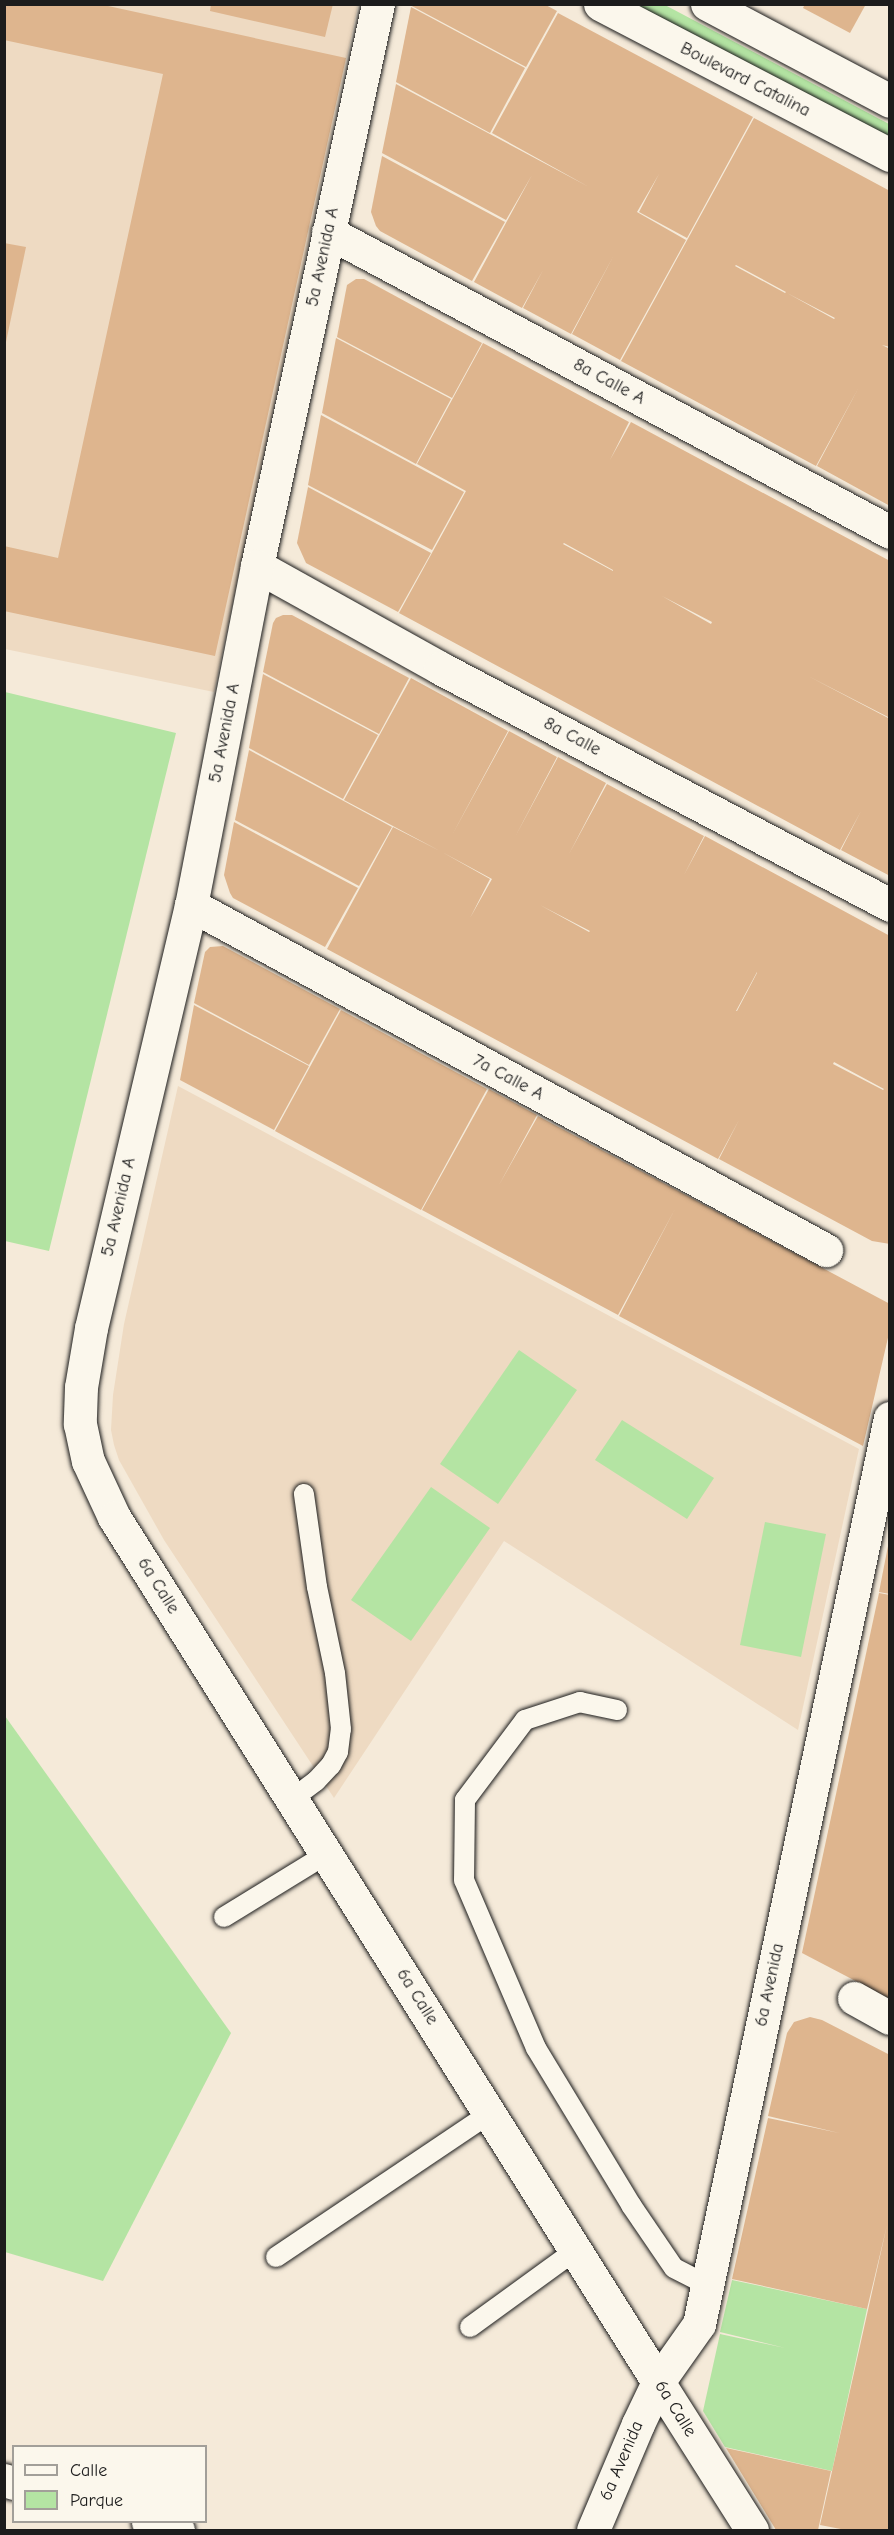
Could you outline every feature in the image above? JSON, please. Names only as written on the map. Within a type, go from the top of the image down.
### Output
[{"type":"street","name":"5a Avenida A","points":[[88,1461],[80,1424],[80,1406],[91,1328],[191,906],[257,566],[378,4]]},
{"type":"street","points":[[707,4],[890,101]]},
{"type":"street","name":"Boulevard Catalina","points":[[616,8],[890,155]]},
{"type":"street","name":"8a Calle A","points":[[328,232],[890,532]]},
{"type":"street","name":"8a Calle","points":[[257,566],[440,668],[890,904]]},
{"type":"street","name":"7a Calle A","points":[[191,906],[826,1250]]},
{"type":"street","name":"6a Avenida","points":[[593,2530],[658,2382],[699,2324],[890,1419]]},
{"type":"street","name":"6a Calle","points":[[88,1461],[114,1517],[752,2530]]},
{"type":"street","points":[[854,1998],[890,2018]]},
{"type":"street","points":[[152,2523],[178,2530]]},
{"type":"lane","points":[[292,1799],[316,1781],[331,1765],[338,1752],[341,1729],[335,1673],[317,1587],[304,1494]]},
{"type":"lane","points":[[617,1710],[580,1702],[525,1720],[465,1800],[464,1880],[536,2048],[631,2205],[674,2268],[707,2285]]},
{"type":"lane","points":[[224,1917],[327,1854]]},
{"type":"lane","points":[[276,2257],[490,2113]]},
{"type":"lane","points":[[470,2327],[576,2250]]},
{"type":"shaded area","points":[[5,5],[358,5],[214,692],[5,649]]},
{"type":"shaded area","points":[[178,1086],[859,1449],[798,1730],[504,1541],[334,1798],[164,1540],[119,1460],[114,1445],[111,1430],[113,1395],[124,1324]]},
{"type":"green space","points":[[631,5],[665,5],[889,124],[889,142]]},
{"type":"green space","points":[[5,692],[176,733],[49,1251],[5,1241]]},
{"type":"green space","points":[[519,1350],[577,1390],[498,1504],[440,1464]]},
{"type":"green space","points":[[622,1420],[714,1478],[687,1519],[595,1460]]},
{"type":"green space","points":[[431,1487],[490,1528],[411,1641],[351,1600]]},
{"type":"green space","points":[[765,1522],[826,1534],[801,1657],[740,1645]]},
{"type":"green space","points":[[5,1716],[231,2033],[103,2281],[5,2252]]},
{"type":"green space","points":[[732,2280],[867,2309],[832,2471],[725,2447],[703,2411],[720,2334],[785,2348],[720,2332]]},
{"type":"building","points":[[4,4],[99,4],[346,58],[215,656],[4,611],[4,546],[58,558],[163,74],[4,40]]},
{"type":"building","points":[[211,4],[333,4],[325,37],[210,11]]},
{"type":"building","points":[[408,4],[544,4],[557,11],[526,67]]},
{"type":"building","points":[[805,4],[866,4],[850,33],[803,8]]},
{"type":"building","points":[[411,7],[525,68],[490,133],[396,82]]},
{"type":"building","points":[[558,13],[753,117],[687,238],[639,212],[659,174],[637,212],[686,240],[620,360],[572,334],[614,255],[571,334],[523,308],[543,270],[522,308],[474,282],[532,175],[506,220],[382,153],[396,84],[589,187],[492,133]]},
{"type":"building","points":[[754,118],[890,191],[890,347],[882,345],[890,349],[890,506],[817,466],[859,387],[816,466],[621,361]],"holes":[[[736,265],[786,292],[735,266]],[[787,293],[835,318],[834,319]]]},
{"type":"building","points":[[382,156],[505,222],[472,281],[380,231],[376,226],[371,212]]},
{"type":"building","points":[[4,243],[26,247],[6,342],[4,342]]},
{"type":"building","points":[[356,279],[364,279],[482,343],[452,398],[337,337],[347,285]]},
{"type":"building","points":[[336,338],[451,399],[416,464],[322,413]]},
{"type":"building","points":[[483,343],[629,422],[610,460],[631,422],[890,561],[890,718],[808,676],[890,719],[890,876],[841,850],[861,811],[840,850],[399,613],[466,491],[417,464]],"holes":[[[563,544],[613,570],[613,571]],[[662,596],[712,622],[711,624]]]},
{"type":"building","points":[[321,415],[464,492],[432,550],[308,485]]},
{"type":"building","points":[[308,487],[431,553],[398,612],[306,563],[297,543]]},
{"type":"building","points":[[292,615],[409,678],[379,734],[263,672],[273,623],[276,618]]},
{"type":"building","points":[[263,674],[378,735],[343,799],[249,748]]},
{"type":"building","points":[[411,678],[508,731],[451,837],[509,731],[557,757],[515,837],[558,757],[606,783],[569,854],[607,784],[704,836],[684,875],[705,836],[890,936],[890,1244],[872,1241],[719,1159],[739,1120],[718,1159],[327,949],[393,827],[440,851],[344,800]],"holes":[[[442,852],[492,879],[470,918],[490,879]],[[540,905],[590,931],[589,932]],[[757,972],[737,1011],[736,1011]],[[834,1062],[884,1089],[883,1090],[833,1064]]]},
{"type":"building","points":[[249,750],[392,827],[359,886],[235,820]]},
{"type":"building","points":[[234,822],[358,888],[325,947],[233,898],[224,875]]},
{"type":"building","points":[[223,946],[340,1009],[309,1065],[194,1003],[205,952],[210,947]]},
{"type":"building","points":[[194,1005],[309,1066],[274,1130],[180,1080]]},
{"type":"building","points":[[341,1010],[487,1089],[421,1210],[275,1131]]},
{"type":"building","points":[[489,1089],[537,1115],[499,1185],[538,1116],[890,1304],[890,1329],[863,1446],[619,1316],[675,1209],[618,1315],[422,1210]]},
{"type":"building","points":[[888,1546],[890,1546],[890,1594],[879,1592]]},
{"type":"building","points":[[879,1593],[890,1595],[890,1999],[802,1953]]},
{"type":"building","points":[[810,2017],[822,2020],[890,2055],[890,2530],[846,2530],[820,2525],[887,2225],[867,2309],[732,2279],[768,2118],[839,2133],[768,2116],[787,2033],[794,2022]]},
{"type":"building","points":[[726,2448],[831,2471],[818,2530],[776,2530]]}]
